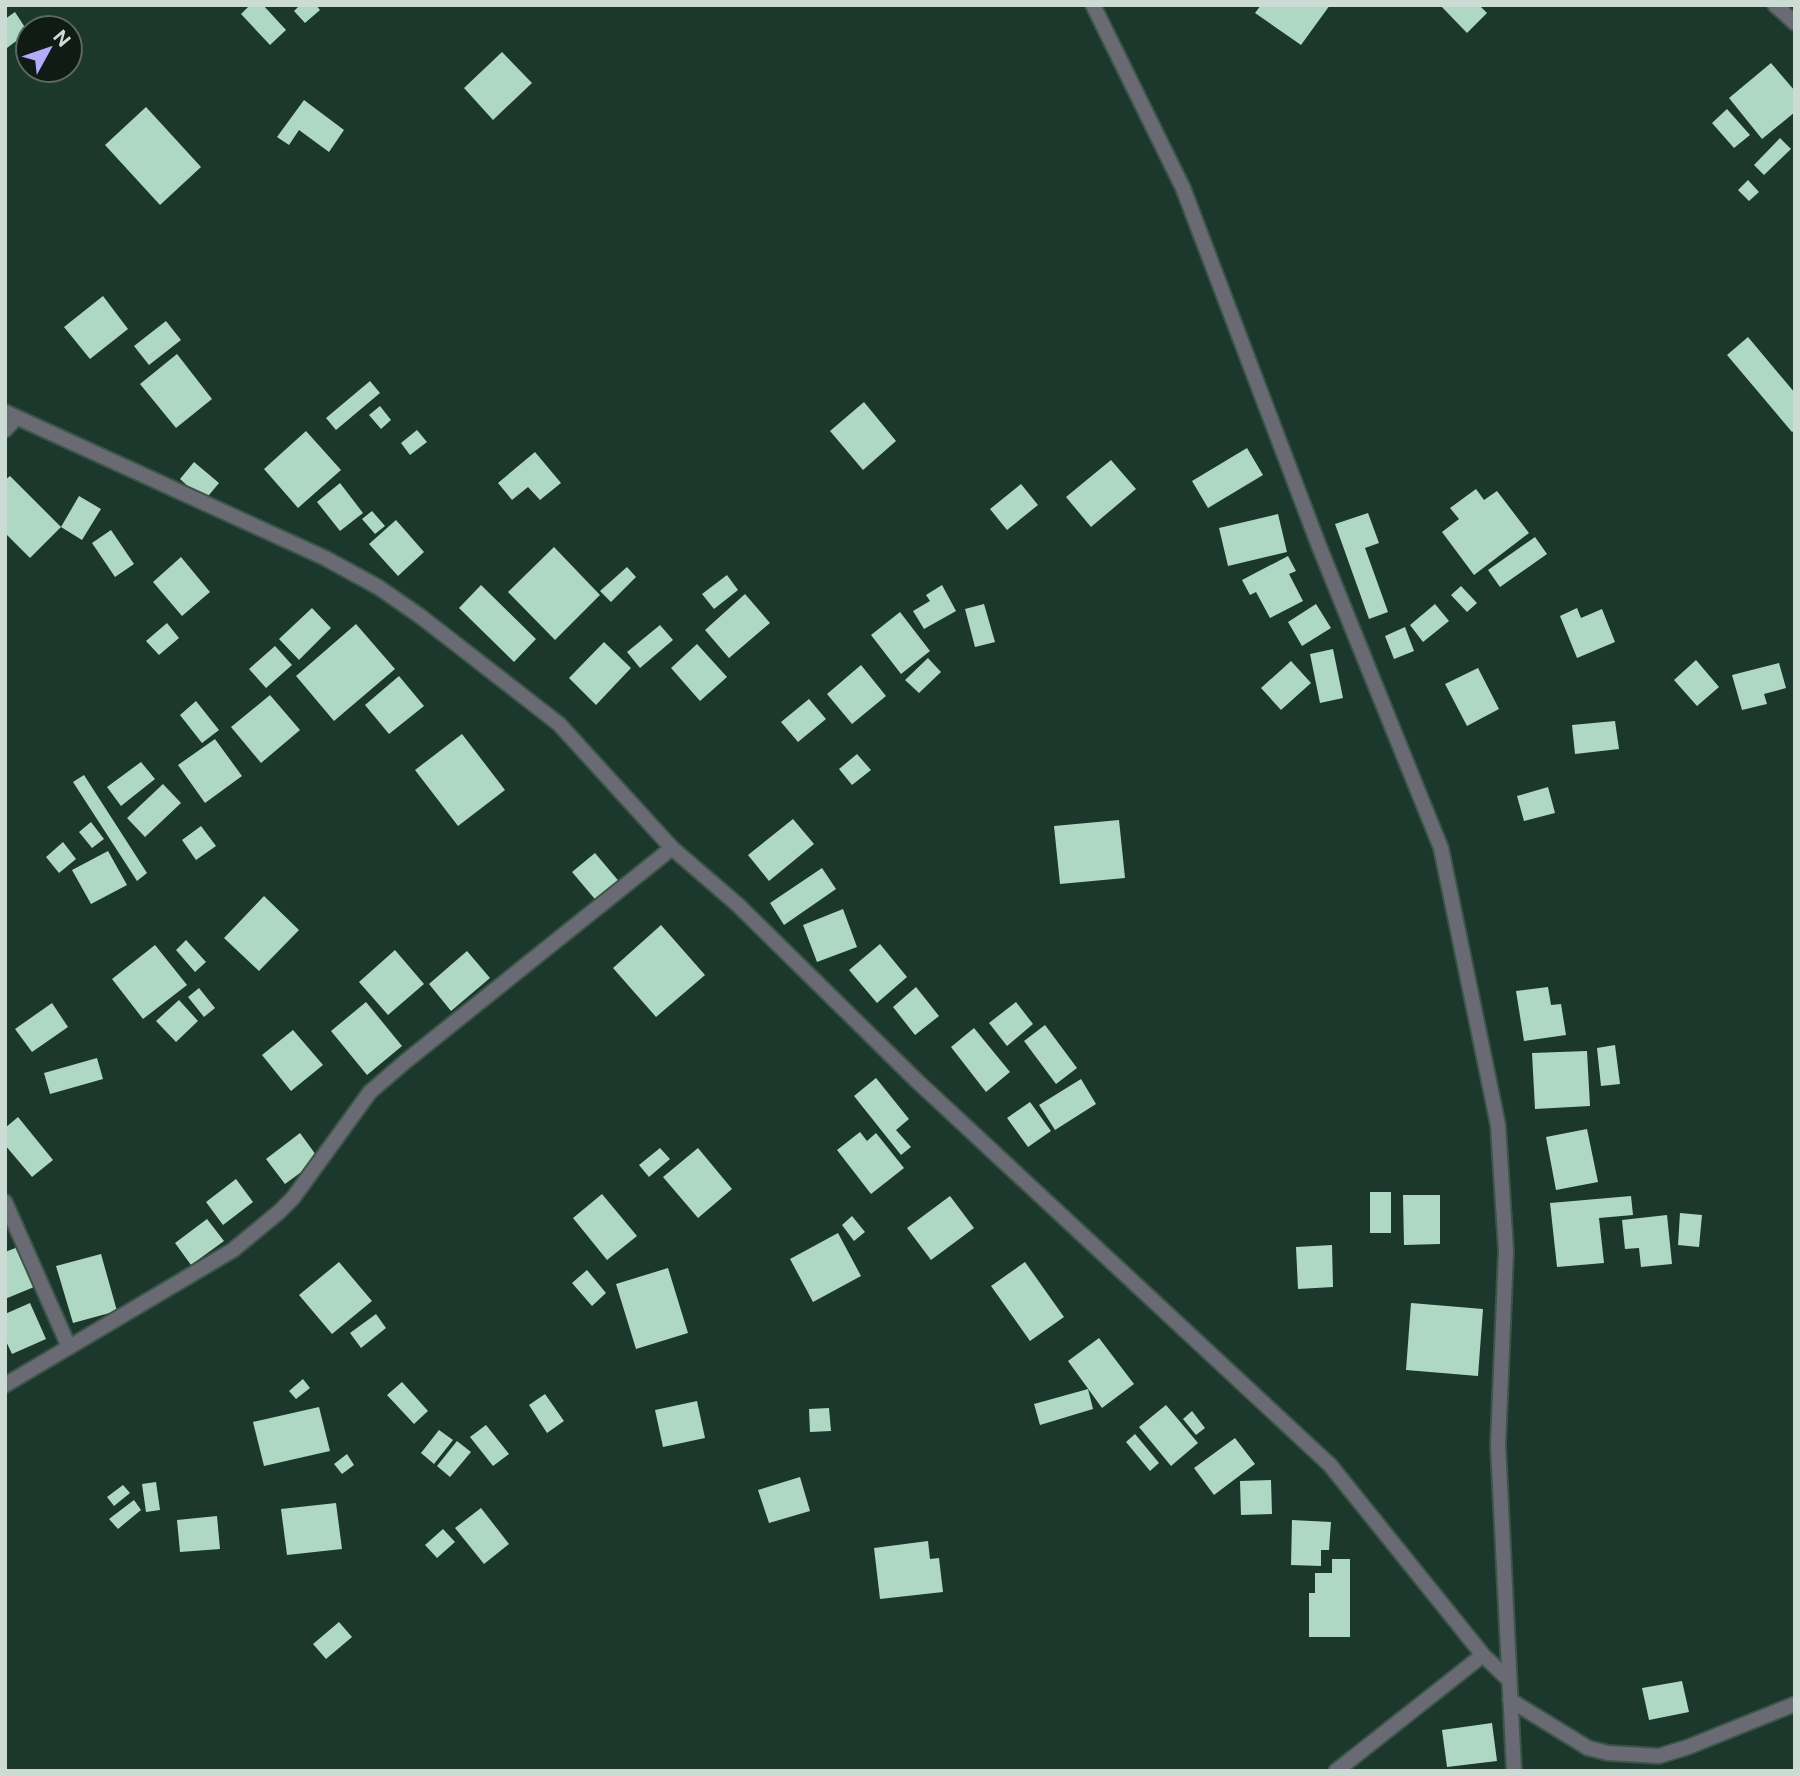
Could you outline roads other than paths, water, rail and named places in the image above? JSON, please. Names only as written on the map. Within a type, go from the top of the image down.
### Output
[{"type":"street","points":[[1093,5],[1183,188],[1319,546],[1441,848],[1498,1125],[1506,1251],[1498,1445],[1514,1771]]},
{"type":"street","points":[[1775,5],[1795,23]]},
{"type":"street","points":[[5,430],[11,415],[325,558],[378,587],[420,616],[559,724],[672,848],[738,905],[927,1090],[1330,1465],[1483,1655],[1508,1679]]},
{"type":"street","points":[[5,1385],[233,1250],[252,1235],[293,1198],[370,1092],[672,848]]},
{"type":"street","points":[[5,1202],[69,1347]]},
{"type":"street","points":[[1336,1771],[1483,1655]]},
{"type":"street","points":[[1510,1700],[1588,1748],[1608,1753],[1659,1756],[1795,1704]]}]
